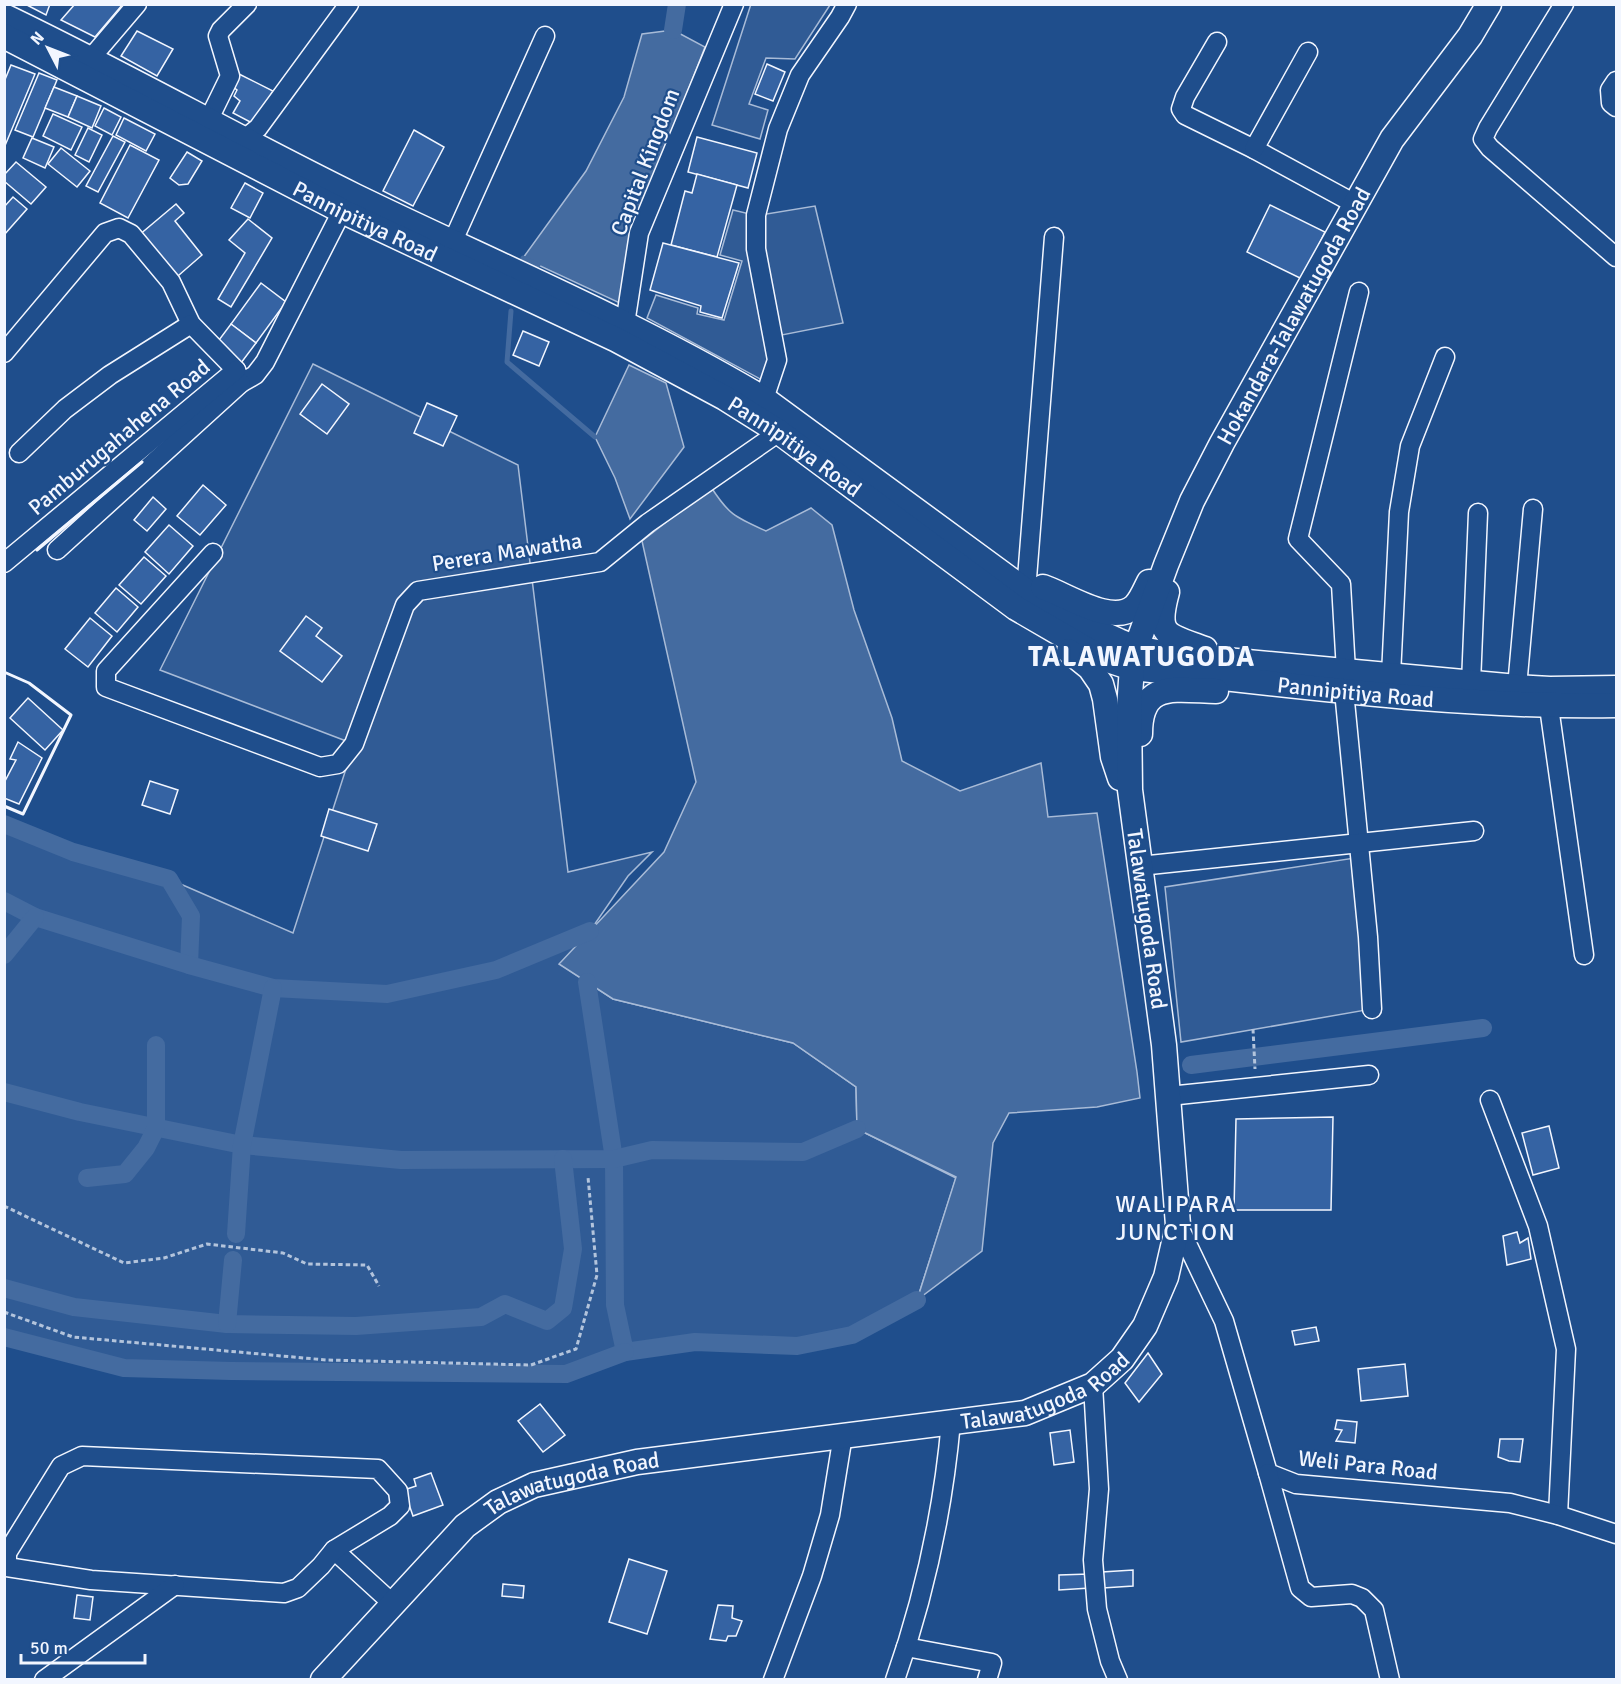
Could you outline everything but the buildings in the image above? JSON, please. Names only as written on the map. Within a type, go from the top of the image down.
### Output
[{"type":"main road","name":"Hokandara-Talawatugoda Road","points":[[1134,658],[1192,501],[1222,443],[1392,139],[1470,36],[1489,4]]},
{"type":"main road","name":"Pannipitiya Road","points":[[4,16],[86,67],[342,211],[621,332],[764,399],[1002,572],[1027,586],[1134,658],[1279,685],[1345,681],[1391,675],[1517,687],[1549,698],[1617,688]]},
{"type":"main road","name":"Pannipitiya Road","points":[[4,36],[86,67],[208,121],[452,243],[621,332],[779,432],[1016,608],[1102,658],[1173,655],[1244,662],[1345,681],[1617,705]]},
{"type":"main road","points":[[1027,586],[1075,600],[1100,612],[1124,613],[1134,607],[1142,597],[1178,536]]},
{"type":"main road","points":[[1178,536],[1162,621],[1164,630],[1170,636],[1244,662]]},
{"type":"main road","points":[[1030,616],[1090,668],[1101,684],[1113,757],[1133,817]]},
{"type":"main road","name":"Talawatugoda Road","points":[[323,1680],[465,1526],[498,1502],[534,1485],[637,1462],[1025,1413],[1093,1385],[1122,1359],[1145,1326],[1166,1277],[1178,1225],[1169,1096],[1156,980],[1133,817],[1128,746],[1134,658]]},
{"type":"main road","points":[[1133,817],[1139,760],[1140,719],[1144,705],[1152,696],[1162,691],[1174,690],[1243,693],[1279,685]]},
{"type":"street","points":[[86,67],[137,4]]},
{"type":"street","points":[[208,121],[230,76],[218,36],[221,30],[247,4]]},
{"type":"street","points":[[243,140],[258,128],[349,4]]},
{"type":"street","name":"Capital Kingdom","points":[[621,332],[639,233],[734,4]]},
{"type":"street","points":[[764,399],[777,360],[756,249],[756,214],[778,129],[800,75],[840,18],[847,4]]},
{"type":"street","points":[[1564,4],[1483,139],[1490,148],[1617,257]]},
{"type":"street","points":[[452,243],[545,36]]},
{"type":"street","points":[[1217,42],[1185,97],[1181,109],[1185,115],[1254,149],[1357,205]]},
{"type":"street","points":[[1254,149],[1308,52]]},
{"type":"street","points":[[1617,81],[1610,90],[1611,103],[1617,107]]},
{"type":"street","name":"Pamburugahahena Road","points":[[4,563],[239,376],[255,375],[265,362],[342,211]]},
{"type":"street","name":"Pamburugahahena Road","points":[[4,353],[105,233],[119,228],[131,234],[174,287],[191,324],[239,376]]},
{"type":"street","points":[[1027,586],[1054,237]]},
{"type":"street","points":[[1359,292],[1298,539],[1341,584],[1345,681],[1372,1009]]},
{"type":"street","name":"Pamburugahahena Road","points":[[19,453],[65,409],[110,375],[191,324]]},
{"type":"street","points":[[1391,675],[1399,512],[1410,446],[1445,357]]},
{"type":"street","name":"Pamburugahahena Road","points":[[57,550],[239,376]]},
{"type":"street","name":"Perera Mawatha","points":[[213,553],[106,671],[106,687],[320,766],[338,764],[354,744],[405,605],[418,591],[600,562],[648,523],[779,432]]},
{"type":"street","points":[[1517,687],[1533,509]]},
{"type":"street","points":[[1471,683],[1478,513]]},
{"type":"street","points":[[1549,698],[1584,956]]},
{"type":"street","points":[[1140,866],[1474,831]]},
{"type":"street","points":[[1169,1096],[1369,1076]]},
{"type":"street","points":[[1490,1100],[1538,1226],[1566,1349],[1558,1515]]},
{"type":"street","name":"Weli Para Road","points":[[1178,1225],[1224,1321],[1268,1473],[1296,1485],[1510,1503],[1558,1515],[1617,1534]]},
{"type":"street","points":[[1093,1385],[1099,1489],[1093,1560],[1097,1609],[1110,1661],[1118,1680]]},
{"type":"street","points":[[895,1680],[933,1553],[946,1475],[951,1422]]},
{"type":"street","points":[[773,1680],[812,1576],[827,1525],[843,1435]]},
{"type":"street","points":[[82,1456],[378,1469],[398,1491],[400,1506],[390,1516],[334,1550],[298,1588],[284,1593],[91,1580],[6,1566],[7,1553],[61,1466],[82,1456]]},
{"type":"street","points":[[1268,1473],[1300,1588],[1311,1597],[1352,1594],[1362,1598],[1374,1610],[1390,1680]]},
{"type":"street","points":[[334,1550],[392,1603]]},
{"type":"street","points":[[44,1680],[175,1585]]},
{"type":"street","points":[[906,1647],[992,1663],[987,1680]]},
{"type":"path","points":[[1253,1029],[1255,1079]]},
{"type":"path","points":[[4,1312],[73,1337],[326,1360],[531,1365],[576,1349],[597,1275],[588,1177]]},
{"type":"path","points":[[4,1206],[124,1263],[164,1258],[207,1244],[283,1253],[307,1264],[367,1265],[379,1286]]},
{"type":"shaded area","points":[[751,4],[830,5],[795,59],[766,58],[749,104],[768,110],[760,139],[712,125]]},
{"type":"shaded area","points":[[673,30],[705,47],[636,224],[624,305],[523,258],[586,171],[624,97],[642,34]]},
{"type":"shaded area","points":[[815,206],[843,323],[782,335],[760,247],[761,215]]},
{"type":"shaded area","points":[[733,210],[750,214],[771,349],[764,381],[647,318],[656,295],[698,308],[697,314],[724,320],[742,261],[720,255]]},
{"type":"shaded area","points":[[313,364],[518,465],[568,872],[652,852],[628,876],[590,931],[560,964],[613,999],[793,1043],[856,1087],[857,1129],[956,1178],[917,1300],[852,1335],[797,1346],[695,1342],[625,1352],[566,1374],[124,1368],[5,1337],[4,824],[73,852],[169,879],[293,933],[354,744],[160,670]]},
{"type":"shaded area","points":[[629,365],[666,383],[684,447],[630,519],[615,478],[595,437]]},
{"type":"shaded area","points":[[711,487],[728,510],[766,531],[811,508],[832,525],[854,610],[892,718],[902,761],[960,791],[1041,763],[1048,817],[1097,813],[1140,1098],[1097,1107],[1009,1113],[993,1143],[982,1251],[917,1300],[956,1177],[857,1129],[856,1087],[793,1043],[613,999],[559,964],[664,852],[696,782],[642,541]]},
{"type":"shaded area","points":[[1361,857],[1372,1009],[1181,1042],[1165,887]]},
{"type":"waterway","points":[[673,30],[677,4]]},
{"type":"waterway","points":[[523,258],[538,265]]},
{"type":"waterway","points":[[511,311],[507,362],[595,437]]},
{"type":"waterway","points":[[4,824],[73,852],[169,879],[191,916],[189,965]]},
{"type":"waterway","points":[[4,901],[35,917],[189,965],[273,988],[387,994],[496,970],[590,931]]},
{"type":"waterway","points":[[4,955],[35,917]]},
{"type":"waterway","points":[[587,982],[614,1159],[615,1305],[625,1352],[695,1342],[797,1346],[852,1335],[917,1300]]},
{"type":"waterway","points":[[236,1234],[242,1145],[273,988]]},
{"type":"waterway","points":[[1191,1065],[1483,1028]]},
{"type":"waterway","points":[[87,1178],[125,1174],[146,1148],[156,1128],[156,1045]]},
{"type":"waterway","points":[[4,1092],[80,1112],[242,1145],[401,1160],[614,1159],[652,1150],[803,1152],[857,1129]]},
{"type":"waterway","points":[[4,1288],[74,1307],[227,1324],[356,1326],[481,1317],[505,1304],[547,1321],[563,1308],[573,1249],[563,1159]]},
{"type":"waterway","points":[[227,1324],[233,1260]]},
{"type":"waterway","points":[[4,1337],[124,1368],[231,1371],[566,1374],[625,1352]]},
{"type":"wall","points":[[37,550],[142,462]]},
{"type":"wall","points":[[4,672],[29,683],[71,715],[23,814],[4,806]]},
{"type":"district","name":"TALAWATUGODA","points":[[1142,657]]},
{"type":"district","name":"WALIPARA JUNCTION","points":[[1176,1218]]}]
